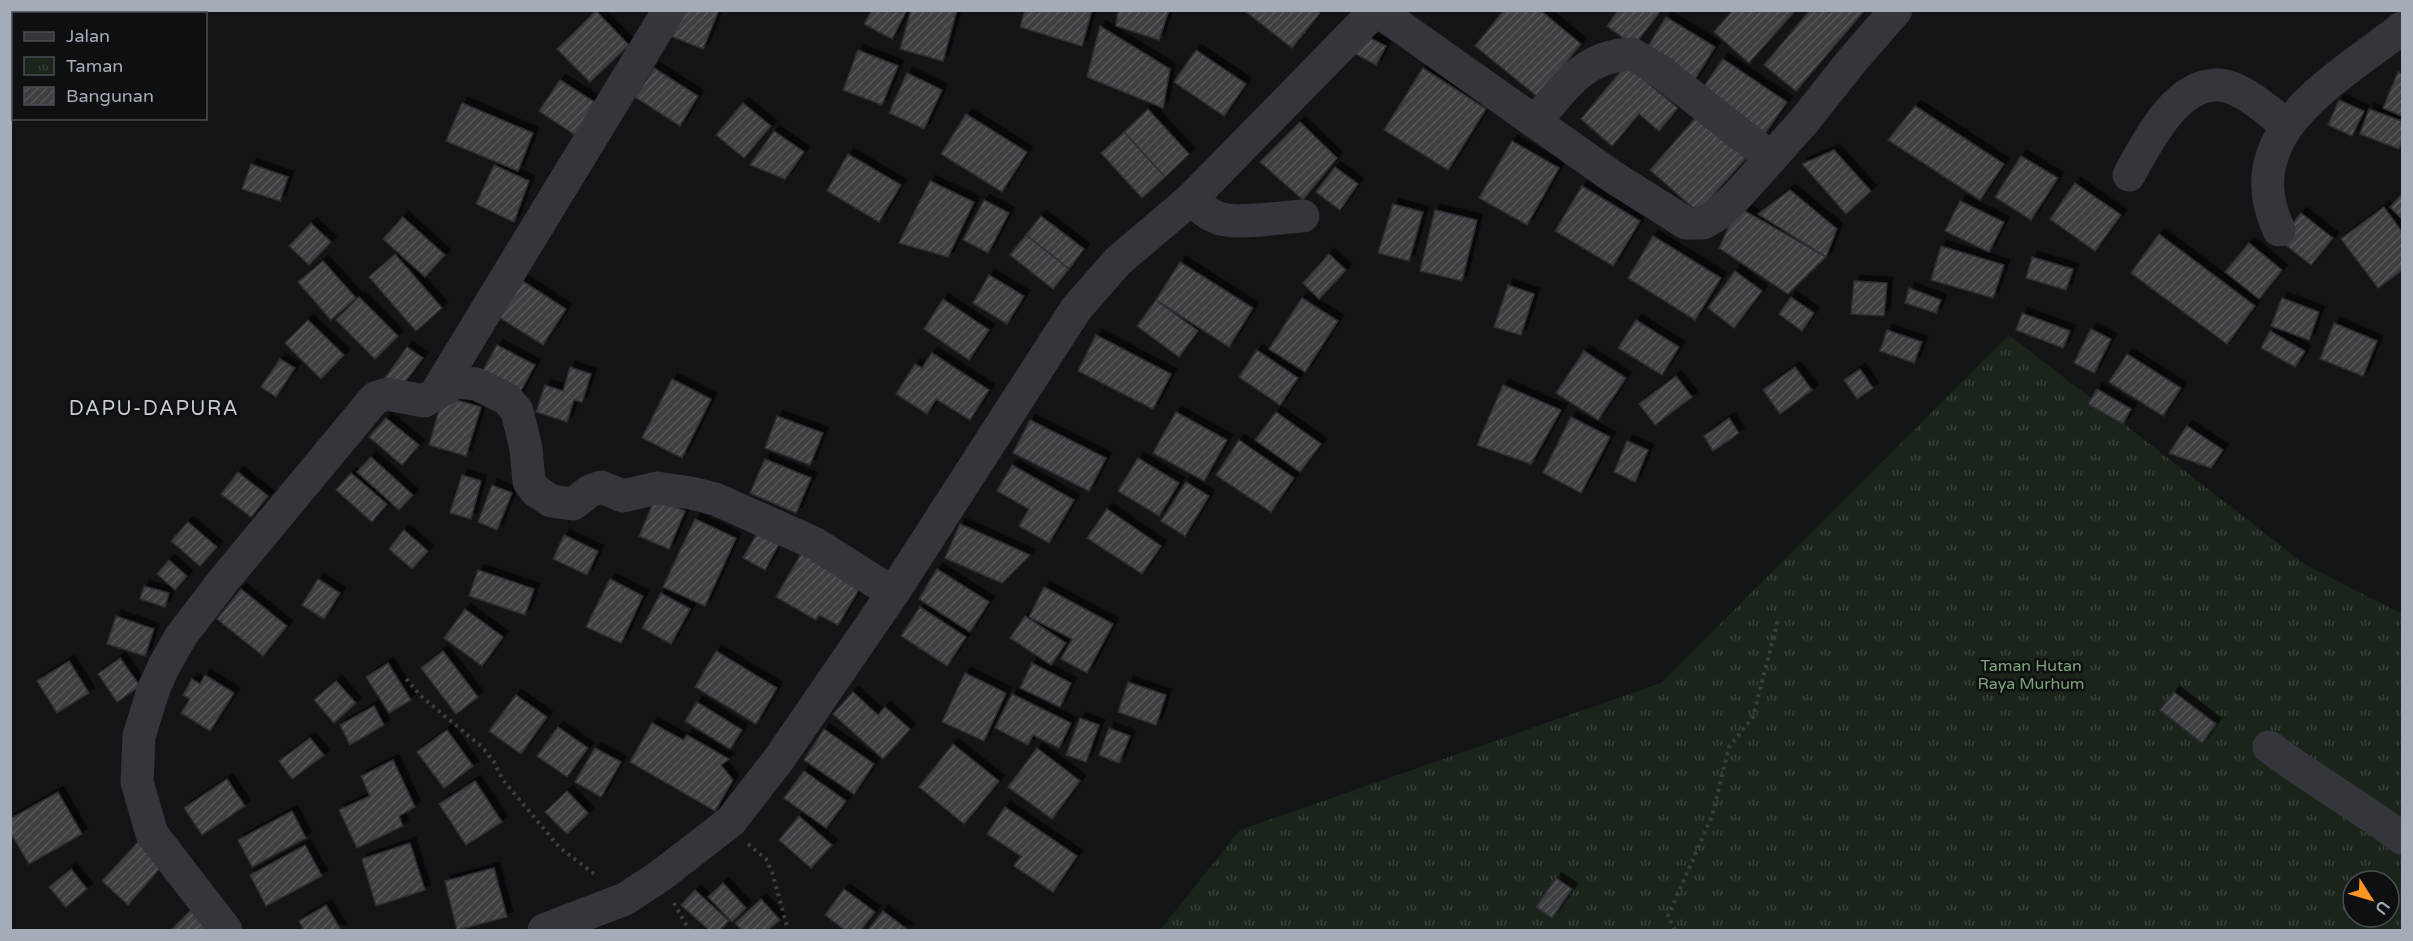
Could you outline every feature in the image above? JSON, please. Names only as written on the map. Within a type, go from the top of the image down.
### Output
[{"type":"street","points":[[436,393],[669,10]]},
{"type":"street","points":[[544,930],[625,899],[660,876],[731,820],[778,759],[893,593],[1076,309],[1118,261],[1191,199],[1377,10],[1613,177],[1686,223],[1703,223],[1718,214],[1772,158],[1896,10]]},
{"type":"street","points":[[2398,10],[2403,14]]},
{"type":"street","points":[[2279,230],[2271,212],[2268,171],[2272,151],[2287,126],[2346,69],[2403,28]]},
{"type":"street","points":[[1534,122],[1574,76],[1601,60],[1621,54],[1632,54],[1660,71],[1772,158]]},
{"type":"street","points":[[2129,175],[2163,119],[2180,100],[2203,87],[2217,85],[2233,89],[2257,102],[2287,126]]},
{"type":"street","points":[[1191,199],[1200,209],[1219,218],[1232,220],[1304,216]]},
{"type":"street","points":[[226,930],[152,834],[137,782],[138,736],[154,688],[182,636],[224,580],[375,398],[387,394],[424,401],[456,382],[466,382],[502,396],[512,403],[517,411],[526,448],[529,482],[536,491],[551,501],[573,504],[590,491],[601,487],[622,496],[657,488],[707,497],[813,543],[893,593]]},
{"type":"street","points":[[2269,747],[2301,771],[2374,816],[2403,838]]},
{"type":"path","points":[[1675,930],[1668,916],[1712,816],[1729,747],[1753,717],[1778,620]]},
{"type":"path","points":[[406,679],[421,696],[483,748],[494,762],[503,780],[560,848],[625,899]]},
{"type":"path","points":[[731,820],[745,842],[766,859],[772,872],[788,930]]},
{"type":"green space","name":"Taman Hutan Raya Murhum","points":[[2009,335],[2306,565],[2402,614],[2402,930],[1160,930],[1240,830],[1661,683]]},
{"type":"building","points":[[678,10],[719,10],[703,49],[668,35]]},
{"type":"building","points":[[872,10],[907,10],[892,39],[864,24]]},
{"type":"building","points":[[911,10],[957,10],[943,61],[900,49]]},
{"type":"building","points":[[1025,10],[1092,10],[1082,46],[1020,27]]},
{"type":"building","points":[[1118,10],[1169,10],[1159,40],[1116,26]]},
{"type":"building","points":[[1317,10],[1320,13],[1292,48],[1245,11]]},
{"type":"building","points":[[1504,10],[1540,10],[1581,44],[1538,97],[1475,46]]},
{"type":"building","points":[[1618,10],[1656,10],[1659,13],[1634,46],[1607,26]]},
{"type":"building","points":[[1733,10],[1796,10],[1749,63],[1714,32]]},
{"type":"building","points":[[1810,10],[1865,10],[1796,91],[1764,65]]},
{"type":"building","points":[[596,11],[629,45],[590,82],[557,49]]},
{"type":"building","points":[[1666,17],[1715,47],[1692,84],[1643,54]]},
{"type":"building","points":[[1100,26],[1170,69],[1163,108],[1087,77]]},
{"type":"building","points":[[1360,33],[1386,46],[1376,65],[1350,51]]},
{"type":"building","points":[[858,50],[898,66],[882,105],[843,90]]},
{"type":"building","points":[[1196,50],[1246,84],[1224,116],[1174,82]]},
{"type":"building","points":[[1723,59],[1787,102],[1764,135],[1700,92]]},
{"type":"building","points":[[1626,65],[1678,108],[1659,131],[1639,114],[1612,146],[1581,119]]},
{"type":"building","points":[[654,68],[698,96],[680,126],[635,97]]},
{"type":"building","points":[[1423,68],[1486,109],[1448,170],[1384,130]]},
{"type":"building","points":[[2398,72],[2402,74],[2402,116],[2383,108]]},
{"type":"building","points":[[907,73],[942,90],[924,129],[889,113]]},
{"type":"building","points":[[560,80],[596,103],[575,135],[539,111]]},
{"type":"building","points":[[2339,100],[2364,111],[2352,136],[2328,125]]},
{"type":"building","points":[[462,103],[533,133],[518,171],[446,141]]},
{"type":"building","points":[[743,103],[771,126],[744,158],[716,135]]},
{"type":"building","points":[[1915,106],[2004,164],[1980,200],[1888,140]]},
{"type":"building","points":[[1148,109],[1189,154],[1165,177],[1124,132]]},
{"type":"building","points":[[2369,109],[2402,121],[2402,140],[2399,149],[2360,134]]},
{"type":"building","points":[[966,114],[1027,152],[1002,192],[941,154]]},
{"type":"building","points":[[1699,114],[1747,157],[1698,212],[1650,170]]},
{"type":"building","points":[[1300,122],[1337,158],[1303,200],[1260,162]]},
{"type":"building","points":[[774,131],[804,152],[785,179],[750,165]]},
{"type":"building","points":[[1124,132],[1165,177],[1142,198],[1101,153]]},
{"type":"building","points":[[1512,141],[1559,168],[1527,225],[1479,198]]},
{"type":"building","points":[[1834,150],[1871,191],[1846,214],[1802,164]]},
{"type":"building","points":[[848,154],[901,185],[879,222],[827,191]]},
{"type":"building","points":[[2021,156],[2058,178],[2031,220],[1995,197]]},
{"type":"building","points":[[251,164],[288,177],[280,201],[242,189]]},
{"type":"building","points":[[494,165],[529,181],[514,222],[476,204]]},
{"type":"building","points":[[1335,167],[1358,184],[1340,210],[1316,192]]},
{"type":"building","points":[[930,181],[974,202],[948,257],[899,243]]},
{"type":"building","points":[[2075,183],[2121,215],[2095,251],[2050,219]]},
{"type":"building","points":[[1582,186],[1640,221],[1613,266],[1555,231]]},
{"type":"building","points":[[1790,190],[1837,229],[1826,257],[1758,214]]},
{"type":"building","points":[[2402,194],[2402,219],[2390,207]]},
{"type":"building","points":[[984,200],[1009,213],[988,253],[963,240]]},
{"type":"building","points":[[1960,201],[2004,222],[1989,252],[1945,231]]},
{"type":"building","points":[[1393,204],[1423,212],[1409,261],[1378,253]]},
{"type":"building","points":[[1738,207],[1826,257],[1788,294],[1719,248]]},
{"type":"building","points":[[2384,207],[2402,232],[2402,270],[2378,288],[2341,239]]},
{"type":"building","points":[[1435,210],[1477,220],[1462,281],[1420,271]]},
{"type":"building","points":[[2301,213],[2333,238],[2311,265],[2279,240]]},
{"type":"building","points":[[1041,216],[1084,249],[1069,269],[1026,235]]},
{"type":"building","points":[[403,217],[445,255],[425,277],[383,239]]},
{"type":"building","points":[[311,223],[331,242],[309,265],[289,246]]},
{"type":"building","points":[[2159,234],[2255,306],[2227,344],[2131,273]]},
{"type":"building","points":[[1026,235],[1069,269],[1053,289],[1010,255]]},
{"type":"building","points":[[1653,236],[1721,278],[1695,320],[1628,278]]},
{"type":"building","points":[[2249,243],[2282,270],[2259,299],[2225,272]]},
{"type":"building","points":[[1941,246],[2004,265],[1993,298],[1931,280]]},
{"type":"building","points":[[395,254],[442,308],[416,331],[369,277]]},
{"type":"building","points":[[1329,254],[1346,270],[1319,299],[1303,283]]},
{"type":"building","points":[[2032,257],[2073,269],[2066,290],[2026,278]]},
{"type":"building","points":[[323,261],[356,298],[331,320],[298,282]]},
{"type":"building","points":[[1180,262],[1253,308],[1229,347],[1156,300]]},
{"type":"building","points":[[1735,271],[1762,291],[1734,328],[1708,308]]},
{"type":"building","points":[[989,275],[1024,296],[1007,324],[973,303]]},
{"type":"building","points":[[521,280],[566,309],[543,345],[497,316]]},
{"type":"building","points":[[1854,281],[1887,283],[1884,316],[1851,314]]},
{"type":"building","points":[[1508,285],[1534,294],[1521,335],[1494,327]]},
{"type":"building","points":[[1909,288],[1941,300],[1936,313],[1905,303]]},
{"type":"building","points":[[359,297],[398,336],[375,359],[336,320]]},
{"type":"building","points":[[1791,297],[1814,313],[1802,331],[1779,314]]},
{"type":"building","points":[[1302,298],[1338,321],[1305,372],[1269,349]]},
{"type":"building","points":[[2282,298],[2319,312],[2309,340],[2271,326]]},
{"type":"building","points":[[943,299],[989,330],[969,360],[924,329]]},
{"type":"building","points":[[1156,300],[1198,331],[1179,357],[1137,326]]},
{"type":"building","points":[[2022,313],[2070,331],[2063,348],[2016,330]]},
{"type":"building","points":[[308,320],[344,355],[321,379],[285,343]]},
{"type":"building","points":[[1636,320],[1679,347],[1662,375],[1618,348]]},
{"type":"building","points":[[2334,323],[2377,341],[2363,376],[2320,359]]},
{"type":"building","points":[[2091,329],[2111,339],[2094,373],[2074,363]]},
{"type":"building","points":[[1887,330],[1922,342],[1914,363],[1880,351]]},
{"type":"building","points":[[2270,331],[2305,351],[2295,367],[2261,348]]},
{"type":"building","points":[[1096,335],[1171,374],[1153,409],[1078,371]]},
{"type":"building","points":[[497,345],[535,365],[517,398],[479,378]]},
{"type":"building","points":[[407,347],[423,358],[400,389],[385,378]]},
{"type":"building","points":[[1257,350],[1298,378],[1280,405],[1239,377]]},
{"type":"building","points":[[1584,351],[1626,378],[1598,420],[1556,393]]},
{"type":"building","points":[[932,353],[989,390],[970,420],[936,399],[927,414],[896,394],[915,364],[922,368]]},
{"type":"building","points":[[2127,354],[2181,388],[2163,416],[2109,382]]},
{"type":"building","points":[[280,359],[295,368],[276,397],[261,387]]},
{"type":"building","points":[[570,367],[591,374],[582,402],[574,400],[567,422],[536,412],[545,385],[563,391]]},
{"type":"building","points":[[1795,367],[1812,390],[1780,414],[1763,390]]},
{"type":"building","points":[[1860,369],[1873,388],[1857,399],[1844,380]]},
{"type":"building","points":[[1676,376],[1692,397],[1655,425],[1639,404]]},
{"type":"building","points":[[672,379],[711,399],[682,458],[642,438]]},
{"type":"building","points":[[1503,385],[1561,410],[1531,464],[1477,445]]},
{"type":"building","points":[[2097,389],[2131,409],[2123,424],[2088,404]]},
{"type":"building","points":[[443,396],[481,407],[466,456],[429,445]]},
{"type":"building","points":[[1176,412],[1227,440],[1204,481],[1153,453]]},
{"type":"building","points":[[1276,412],[1321,444],[1300,472],[1255,440]]},
{"type":"building","points":[[777,416],[823,433],[810,465],[765,448]]},
{"type":"building","points":[[1571,417],[1610,437],[1581,493],[1543,473]]},
{"type":"building","points":[[386,418],[419,445],[402,465],[369,437]]},
{"type":"building","points":[[1729,418],[1739,433],[1713,451],[1704,436]]},
{"type":"building","points":[[1030,420],[1106,458],[1089,491],[1013,453]]},
{"type":"building","points":[[2187,426],[2223,450],[2211,468],[2169,453]]},
{"type":"building","points":[[1239,440],[1294,478],[1271,512],[1216,475]]},
{"type":"building","points":[[1627,441],[1648,450],[1635,482],[1614,472]]},
{"type":"building","points":[[371,457],[413,495],[399,510],[357,472]]},
{"type":"building","points":[[1138,458],[1179,483],[1159,516],[1118,491]]},
{"type":"building","points":[[765,459],[811,478],[796,513],[750,493]]},
{"type":"building","points":[[1012,465],[1074,500],[1049,543],[1019,526],[1029,509],[997,491]]},
{"type":"building","points":[[238,472],[268,496],[251,517],[221,494]]},
{"type":"building","points":[[351,473],[387,504],[372,522],[336,490]]},
{"type":"building","points":[[462,475],[481,481],[471,519],[450,513]]},
{"type":"building","points":[[1186,482],[1209,496],[1185,536],[1161,521]]},
{"type":"building","points":[[492,485],[512,493],[497,530],[478,522]]},
{"type":"building","points":[[655,499],[685,511],[669,549],[639,536]]},
{"type":"building","points":[[1107,509],[1161,546],[1142,574],[1087,538]]},
{"type":"building","points":[[695,519],[736,538],[705,606],[663,587]]},
{"type":"building","points":[[188,522],[217,547],[200,566],[171,541]]},
{"type":"building","points":[[960,524],[1030,555],[1002,583],[945,558]]},
{"type":"building","points":[[404,530],[428,551],[412,569],[389,549]]},
{"type":"building","points":[[759,530],[780,542],[765,570],[743,558]]},
{"type":"building","points":[[564,535],[598,551],[587,575],[553,559]]},
{"type":"building","points":[[802,552],[861,586],[838,625],[819,615],[816,620],[776,597]]},
{"type":"building","points":[[169,560],[187,576],[175,590],[157,574]]},
{"type":"building","points":[[937,569],[989,602],[970,632],[919,599]]},
{"type":"building","points":[[478,570],[534,589],[525,615],[469,596]]},
{"type":"building","points":[[318,579],[340,593],[324,619],[302,605]]},
{"type":"building","points":[[610,579],[643,596],[621,643],[586,627]]},
{"type":"building","points":[[144,586],[169,593],[165,607],[140,599]]},
{"type":"building","points":[[1044,587],[1113,624],[1087,673],[1061,659],[1072,639],[1029,617]]},
{"type":"building","points":[[241,589],[287,626],[263,656],[217,619]]},
{"type":"building","points":[[661,593],[690,609],[671,644],[642,628]]},
{"type":"building","points":[[920,607],[966,637],[947,666],[901,636]]},
{"type":"building","points":[[465,609],[503,637],[482,666],[444,638]]},
{"type":"building","points":[[116,616],[154,629],[145,656],[107,644]]},
{"type":"building","points":[[1025,616],[1066,643],[1051,665],[1010,638]]},
{"type":"building","points":[[443,651],[478,697],[456,714],[421,668]]},
{"type":"building","points":[[716,651],[777,688],[756,724],[695,687]]},
{"type":"building","points":[[120,658],[140,686],[117,702],[98,674]]},
{"type":"building","points":[[69,661],[89,693],[57,713],[37,681]]},
{"type":"building","points":[[388,663],[411,700],[389,713],[366,677]]},
{"type":"building","points":[[1032,663],[1071,683],[1060,707],[1020,688]]},
{"type":"building","points":[[965,673],[1006,693],[984,741],[942,722]]},
{"type":"building","points":[[205,675],[234,693],[210,731],[181,713],[190,699],[183,695],[192,679],[200,684]]},
{"type":"building","points":[[336,681],[356,703],[334,723],[314,700]]},
{"type":"building","points":[[1128,682],[1166,695],[1156,725],[1118,712]]},
{"type":"building","points":[[853,692],[878,715],[885,707],[910,729],[883,759],[833,714]]},
{"type":"building","points":[[2174,692],[2216,724],[2202,743],[2160,710]]},
{"type":"building","points":[[1012,694],[1071,723],[1059,748],[1033,735],[1028,745],[995,728]]},
{"type":"building","points":[[516,695],[547,717],[521,754],[489,731]]},
{"type":"building","points":[[697,702],[742,730],[730,749],[685,721]]},
{"type":"building","points":[[374,706],[384,725],[350,745],[340,725]]},
{"type":"building","points":[[1080,718],[1099,725],[1086,762],[1066,755]]},
{"type":"building","points":[[652,723],[683,740],[687,735],[729,759],[721,765],[733,780],[715,811],[630,762]]},
{"type":"building","points":[[558,727],[588,748],[567,777],[537,756]]},
{"type":"building","points":[[1109,728],[1130,736],[1119,763],[1099,755]]},
{"type":"building","points":[[824,729],[874,764],[854,794],[804,760]]},
{"type":"building","points":[[447,730],[473,766],[444,788],[417,752]]},
{"type":"building","points":[[310,738],[324,755],[292,779],[279,761]]},
{"type":"building","points":[[953,744],[999,781],[964,824],[919,787]]},
{"type":"building","points":[[595,748],[621,762],[601,797],[575,782]]},
{"type":"building","points":[[1037,748],[1080,781],[1052,819],[1008,787]]},
{"type":"building","points":[[393,760],[415,807],[399,816],[403,826],[357,848],[339,810],[370,796],[361,776]]},
{"type":"building","points":[[804,771],[846,801],[826,828],[784,798]]},
{"type":"building","points":[[227,779],[245,806],[202,835],[184,808]]},
{"type":"building","points":[[475,781],[502,822],[466,845],[439,804]]},
{"type":"building","points":[[567,791],[588,813],[567,834],[545,812]]},
{"type":"building","points":[[58,792],[82,834],[29,864],[10,832],[10,819]]},
{"type":"building","points":[[1005,807],[1077,856],[1053,892],[1014,866],[1021,856],[987,834]]},
{"type":"building","points":[[292,811],[306,838],[252,867],[238,840]]},
{"type":"building","points":[[799,816],[832,845],[811,868],[779,840]]},
{"type":"building","points":[[138,842],[163,865],[128,905],[102,881]]},
{"type":"building","points":[[410,843],[425,890],[376,906],[362,859]]},
{"type":"building","points":[[305,845],[322,876],[266,906],[250,875]]},
{"type":"building","points":[[494,868],[507,917],[457,930],[445,881]]},
{"type":"building","points":[[71,869],[87,889],[66,907],[49,887]]},
{"type":"building","points":[[1556,878],[1572,889],[1552,918],[1536,907]]},
{"type":"building","points":[[723,883],[746,908],[732,922],[708,897]]},
{"type":"building","points":[[844,889],[875,912],[861,930],[845,930],[825,915]]},
{"type":"building","points":[[695,890],[729,921],[720,930],[709,930],[681,905]]},
{"type":"building","points":[[761,899],[780,920],[768,930],[742,930],[735,923]]},
{"type":"building","points":[[326,905],[341,930],[304,930],[299,921]]},
{"type":"building","points":[[191,910],[212,930],[171,930]]},
{"type":"building","points":[[883,911],[907,929],[907,930],[868,930]]},
{"type":"district","name":"DAPU-DAPURA","points":[[154,408]]}]
